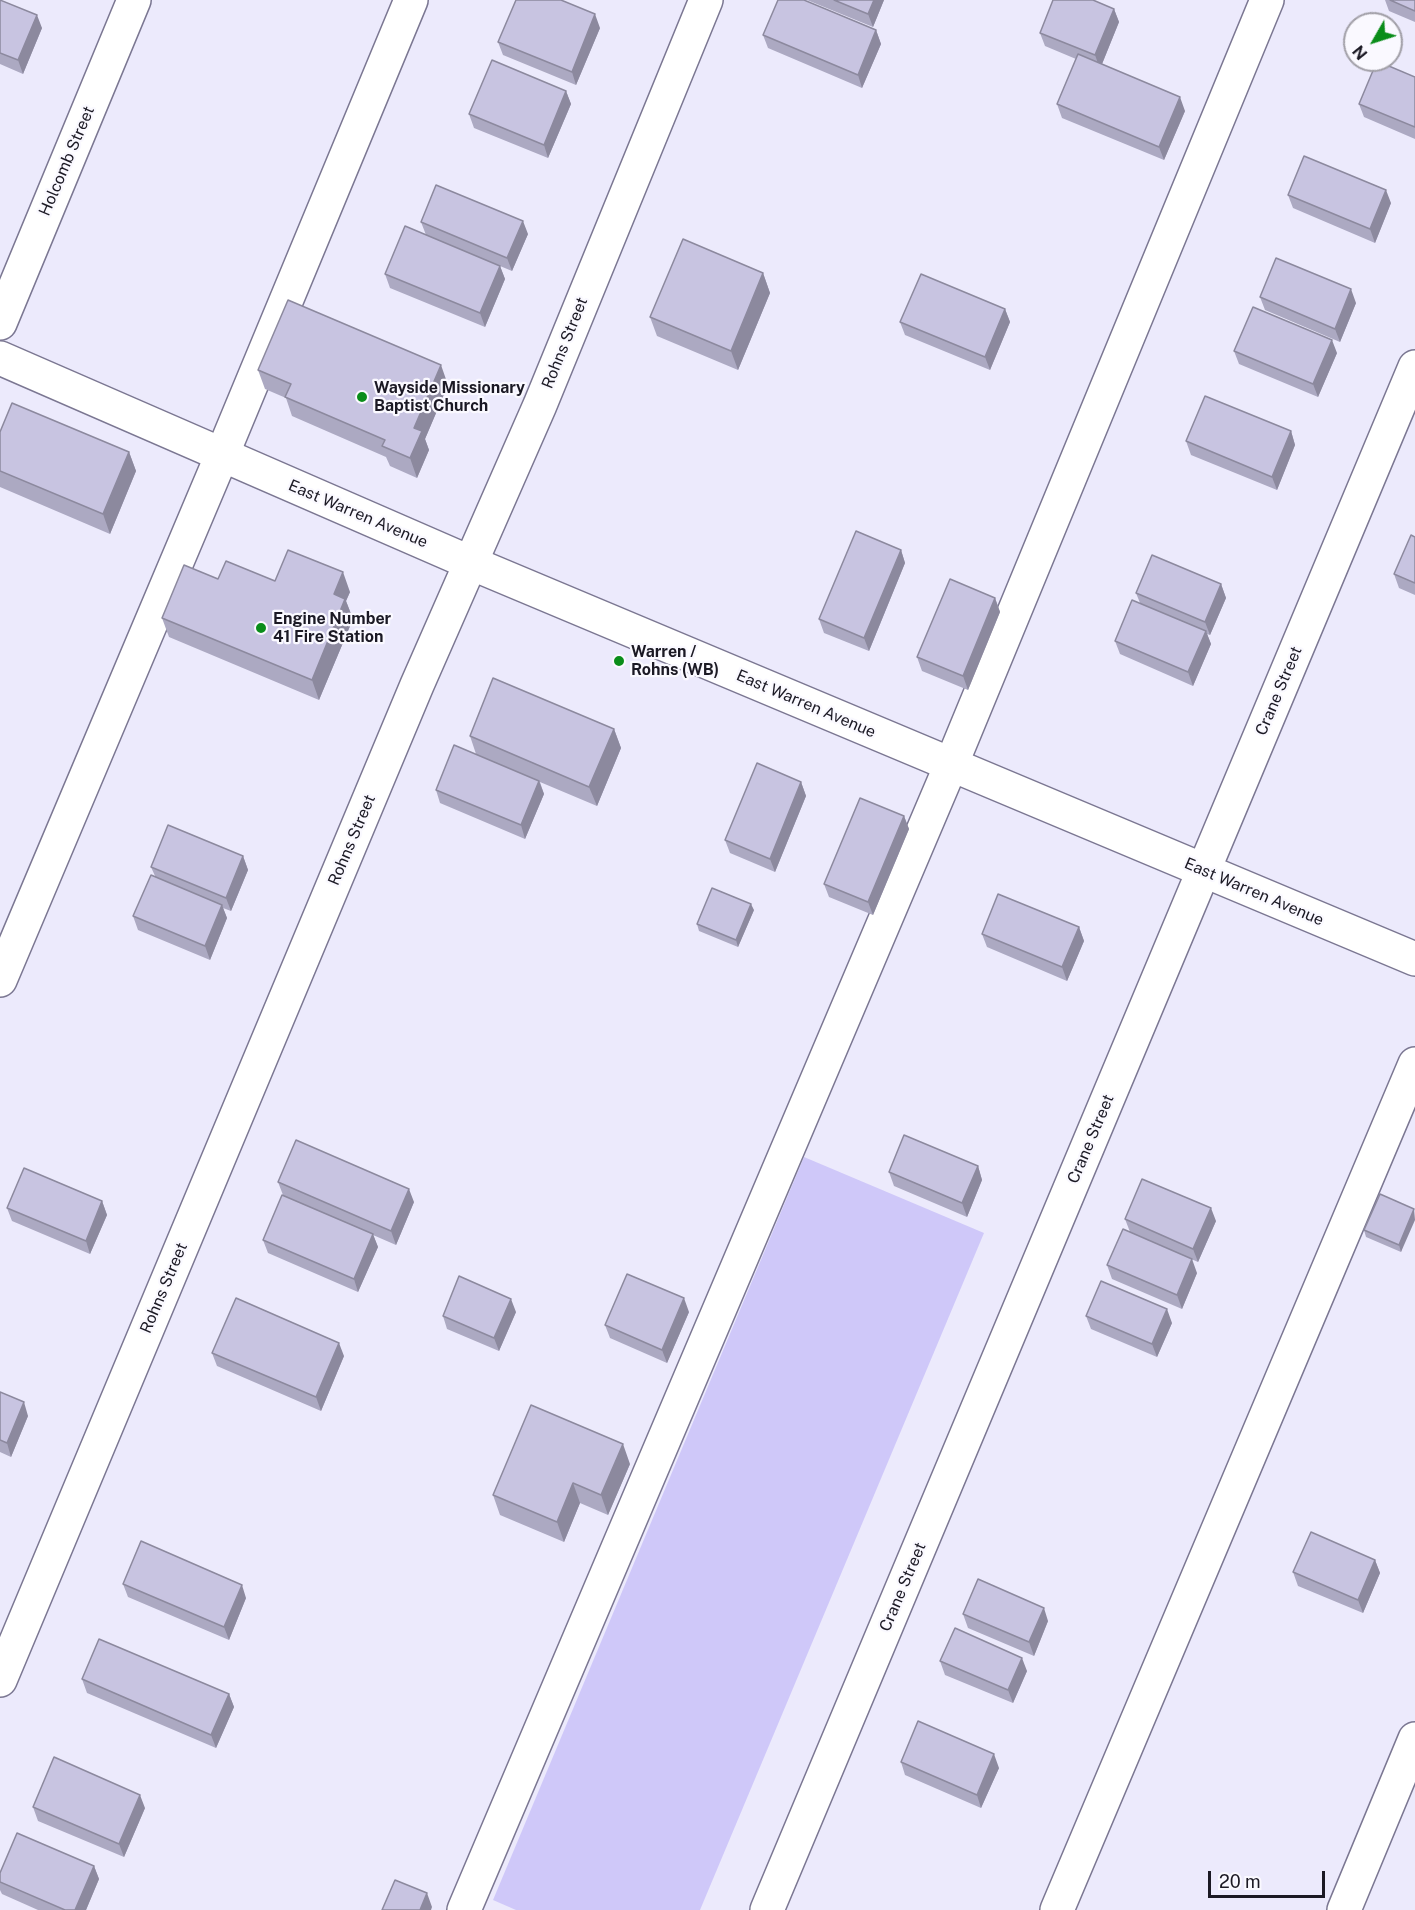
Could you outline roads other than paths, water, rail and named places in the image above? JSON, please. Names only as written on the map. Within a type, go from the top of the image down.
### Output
[{"type":"street","name":"Holcomb Street","points":[[0,323],[135,0]]},
{"type":"street","points":[[0,980],[411,0]]},
{"type":"street","name":"Rohns Street","points":[[0,1680],[412,696],[540,405],[706,0]]},
{"type":"street","points":[[464,1910],[951,765],[1268,0]]},
{"type":"street","name":"East Warren Avenue","points":[[0,358],[471,563],[1415,959]]},
{"type":"street","name":"Crane Street","points":[[767,1910],[1415,367]]},
{"type":"street","points":[[1057,1910],[1415,1064]]},
{"type":"street","points":[[1344,1910],[1415,1739]]},
{"type":"place","name":"Wayside Missionary Baptist Church","points":[[362,397]]},
{"type":"place","name":"Engine Number 41 Fire Station","points":[[261,628]]},
{"type":"place","name":"Warren / Rohns (WB)","points":[[619,661]]}]
